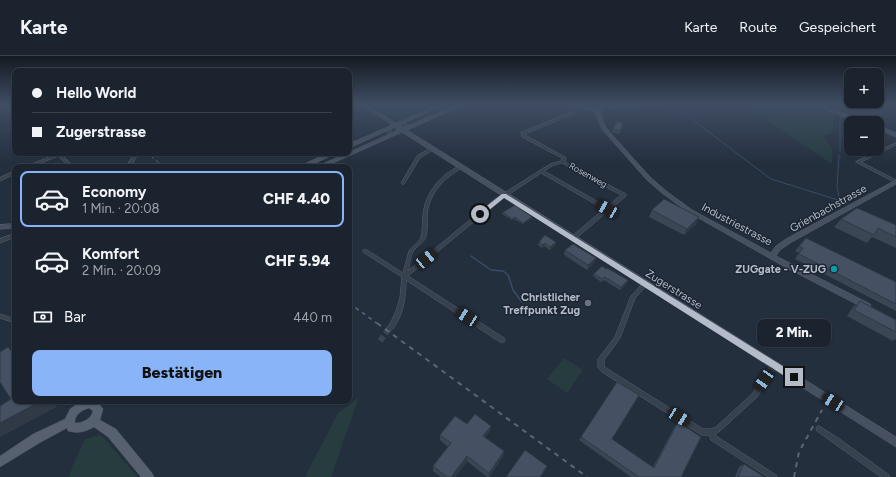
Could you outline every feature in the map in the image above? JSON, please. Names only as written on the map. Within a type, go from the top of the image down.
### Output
[{"type":"main road","points":[[352,145],[398,124]]},
{"type":"main road","points":[[352,150],[415,124]]},
{"type":"main road","name":"Industriestrasse","points":[[601,124],[608,134],[661,190],[699,217],[877,312]]},
{"type":"main road","name":"Zugerstrasse","points":[[395,125],[896,442]]},
{"type":"main road","points":[[884,130],[896,135]]},
{"type":"main road","points":[[352,149],[388,133]]},
{"type":"main road","points":[[309,164],[326,156]]},
{"type":"main road","points":[[319,164],[336,156]]},
{"type":"main road","points":[[320,164],[339,156]]},
{"type":"main road","name":"Grienbachstrasse","points":[[772,256],[778,248],[788,241],[848,211],[896,182]]},
{"type":"main road","points":[[0,227],[12,226]]},
{"type":"main road","points":[[78,404],[89,404],[96,406],[98,412],[93,421],[80,428],[72,427],[69,422],[71,414],[78,404]]},
{"type":"main road","points":[[93,421],[112,433],[148,477]]},
{"type":"main road","points":[[0,462],[37,438],[69,422]]},
{"type":"street","name":"Rosenweg","points":[[546,124],[523,133],[523,136],[564,158],[563,162],[624,195],[607,209]]},
{"type":"street","points":[[896,144],[858,162],[896,182]]},
{"type":"street","points":[[403,183],[418,157],[432,149]]},
{"type":"street","points":[[34,164],[54,156]]},
{"type":"street","points":[[61,156],[69,164]]},
{"type":"street","points":[[130,164],[135,156]]},
{"type":"street","points":[[404,277],[504,195],[550,165],[563,162]]},
{"type":"street","points":[[389,330],[399,312],[404,289],[404,277],[411,252],[420,243],[424,236],[426,207],[430,197],[440,182],[461,167]]},
{"type":"street","points":[[541,171],[607,209],[573,238]]},
{"type":"street","points":[[0,180],[12,174]]},
{"type":"street","points":[[0,241],[12,237]]},
{"type":"street","points":[[365,251],[502,340]]},
{"type":"street","points":[[646,284],[633,297],[617,338],[601,359],[601,367],[604,370],[702,432],[711,432],[718,429],[755,394],[774,365]]},
{"type":"street","points":[[0,316],[12,320]]},
{"type":"street","points":[[819,429],[853,451],[860,459],[887,477]]},
{"type":"street","points":[[711,432],[713,438],[774,477]]},
{"type":"green space","points":[[772,124],[833,124],[833,133],[823,136],[832,149],[832,164]]},
{"type":"green space","points":[[564,358],[583,370],[567,393],[547,379]]},
{"type":"green space","points":[[359,397],[331,477],[305,477],[338,413],[352,404]]},
{"type":"green space","points":[[101,435],[138,477],[68,477],[85,439]]},
{"type":"building","points":[[616,124],[623,124],[620,131],[613,129]]},
{"type":"building","points":[[664,199],[699,217],[687,229],[652,210]]},
{"type":"building","points":[[515,205],[532,217],[523,223],[515,217],[512,219],[503,212]]},
{"type":"building","points":[[857,208],[896,225],[896,237],[878,228],[874,235],[841,219]]},
{"type":"building","points":[[545,235],[556,242],[550,247],[545,243],[543,245],[539,242]]},
{"type":"building","name":"ZUGgate - V-ZUG","points":[[806,238],[896,282],[896,304],[799,254],[803,248],[799,246]]},
{"type":"building","points":[[573,244],[596,258],[588,265],[565,250]]},
{"type":"building","points":[[602,266],[628,280],[621,287],[605,277],[602,279],[594,274]]},
{"type":"building","points":[[860,301],[896,320],[896,332],[854,310]]},
{"type":"building","points":[[8,347],[12,352],[12,404],[35,404],[0,423],[0,406],[11,399],[0,382],[0,352]]},
{"type":"building","points":[[617,382],[639,395],[612,439],[654,468],[678,422],[701,437],[681,477],[639,477],[581,437]]},
{"type":"building","points":[[475,414],[491,426],[483,436],[504,451],[489,473],[467,456],[451,477],[447,477],[433,466],[451,443],[440,435],[455,416],[467,424]]},
{"type":"building","points":[[525,450],[547,466],[540,477],[506,477]]},
{"type":"building","points":[[744,464],[764,477],[738,477]]},
{"type":"waterway","points":[[697,124],[771,179],[838,200]]},
{"type":"waterway","points":[[840,124],[840,151]]},
{"type":"waterway","points":[[839,155],[837,186],[840,202]]},
{"type":"waterway","points":[[471,256],[491,270],[503,271],[508,275],[513,290],[522,302]]},
{"type":"tunnel","points":[[387,133],[407,124]]},
{"type":"tunnel","points":[[380,341],[389,329]]},
{"type":"railway","points":[[151,156],[160,164]]},
{"type":"railway","points":[[352,305],[378,324]]},
{"type":"railway","points":[[377,323],[587,477]]},
{"type":"railway","points":[[794,477],[799,452],[822,410]]},
{"type":"place","name":"ZUGgate - V-ZUG","points":[[834,269]]},
{"type":"place","name":"Christlicher Treffpunkt Zug","points":[[588,303]]},
{"type":"route","points":[[480,214],[504,195],[794,377]]}]
